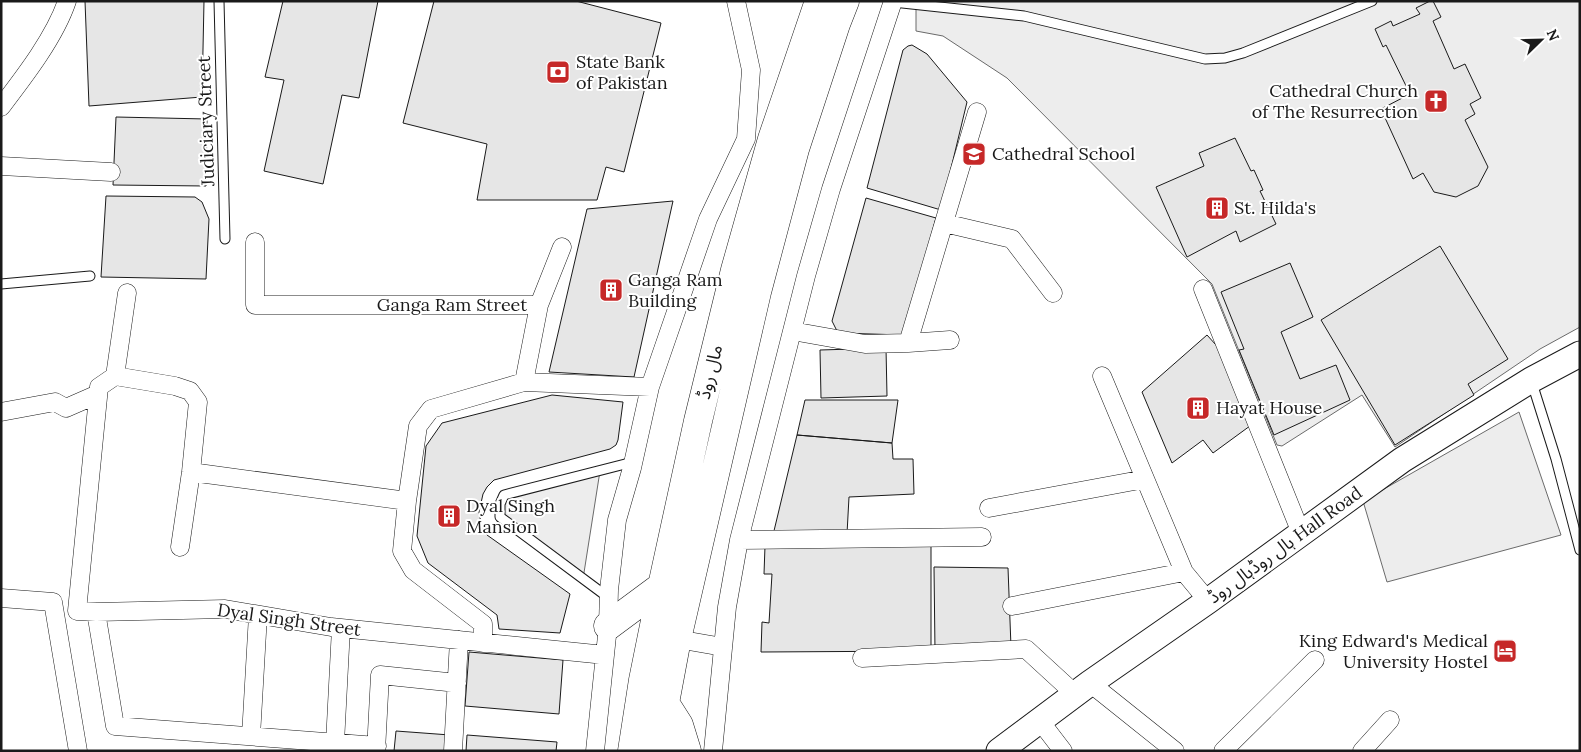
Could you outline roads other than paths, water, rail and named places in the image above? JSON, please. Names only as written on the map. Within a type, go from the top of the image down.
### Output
[{"type":"main road","name":"مال روڈ","points":[[632,751],[662,586],[698,421],[732,280],[759,139],[819,1]]},
{"type":"main road","name":"مال روڈ","points":[[659,751],[665,703],[677,639],[757,292],[798,140],[845,1]]},
{"type":"main road","name":"ہال روڈہال روڈ Hall Road","points":[[1000,751],[1082,689],[1208,601],[1402,460],[1531,380],[1580,354]]},
{"type":"main road","points":[[608,626],[662,586]]},
{"type":"main road","points":[[665,703],[679,725],[687,751]]},
{"type":"street","points":[[1,107],[23,78],[57,25],[67,1]]},
{"type":"street","points":[[595,751],[617,520],[650,388],[708,219],[759,139],[751,70],[736,1]]},
{"type":"street","points":[[713,751],[726,607],[739,540],[806,276],[831,189],[893,2]]},
{"type":"street","points":[[908,343],[977,112]]},
{"type":"street","points":[[1,166],[111,172]]},
{"type":"street","points":[[944,223],[1012,239],[1053,293]]},
{"type":"street","name":"Ganga Ram Street","points":[[255,242],[255,305],[539,305],[524,382]]},
{"type":"street","points":[[539,305],[562,247]]},
{"type":"street","points":[[1203,289],[1302,533]]},
{"type":"street","points":[[1,412],[55,402],[66,408],[98,391],[115,376],[127,293]]},
{"type":"street","points":[[792,331],[865,344],[950,340]]},
{"type":"street","points":[[115,376],[175,386],[190,391],[198,402],[191,472],[180,547]]},
{"type":"street","points":[[1102,376],[1184,572],[1208,601]]},
{"type":"street","points":[[483,643],[483,624],[414,570],[402,551],[406,501],[418,426],[431,408],[524,382],[650,388]]},
{"type":"street","name":"Dyal Singh Street","points":[[98,391],[77,611],[225,609],[341,628],[605,655]]},
{"type":"street","points":[[191,472],[406,501]]},
{"type":"street","points":[[989,508],[1146,479]]},
{"type":"street","points":[[739,540],[982,537]]},
{"type":"street","points":[[1012,606],[1184,572]]},
{"type":"street","points":[[1,598],[53,602],[78,751]]},
{"type":"street","points":[[96,612],[115,726],[377,748],[380,675],[457,683]]},
{"type":"street","points":[[251,736],[258,614]]},
{"type":"street","points":[[335,743],[341,628]]},
{"type":"street","points":[[677,639],[723,647]]},
{"type":"street","points":[[453,751],[459,640]]},
{"type":"street","points":[[862,658],[1026,649],[1175,751]]},
{"type":"street","points":[[1223,751],[1315,660]]},
{"type":"street","points":[[1362,751],[1390,720]]},
{"type":"street","points":[[1040,721],[1063,751]]},
{"type":"lane","name":"Judiciary Street","points":[[219,1],[226,239]]},
{"type":"lane","points":[[893,2],[1024,16],[1205,59],[1225,58],[1243,53],[1372,1]]},
{"type":"lane","points":[[1,284],[90,276]]},
{"type":"lane","points":[[1531,380],[1556,459],[1580,550]]},
{"type":"lane","points":[[609,598],[500,517],[500,504],[504,495],[633,462]]},
{"type":"place","name":"State Bank of Pakistan","points":[[558,72]]},
{"type":"place","name":"Cathedral Church of The Resurrection","points":[[1436,101]]},
{"type":"place","name":"Cathedral School","points":[[974,154]]},
{"type":"place","name":"St. Hilda's","points":[[1217,208]]},
{"type":"place","name":"Ganga Ram Building","points":[[611,290]]},
{"type":"place","name":"Hayat House","points":[[1198,408]]},
{"type":"place","name":"Dyal Singh Mansion","points":[[449,516]]},
{"type":"place","name":"King Edward's Medical University Hostel","points":[[1505,651]]}]
